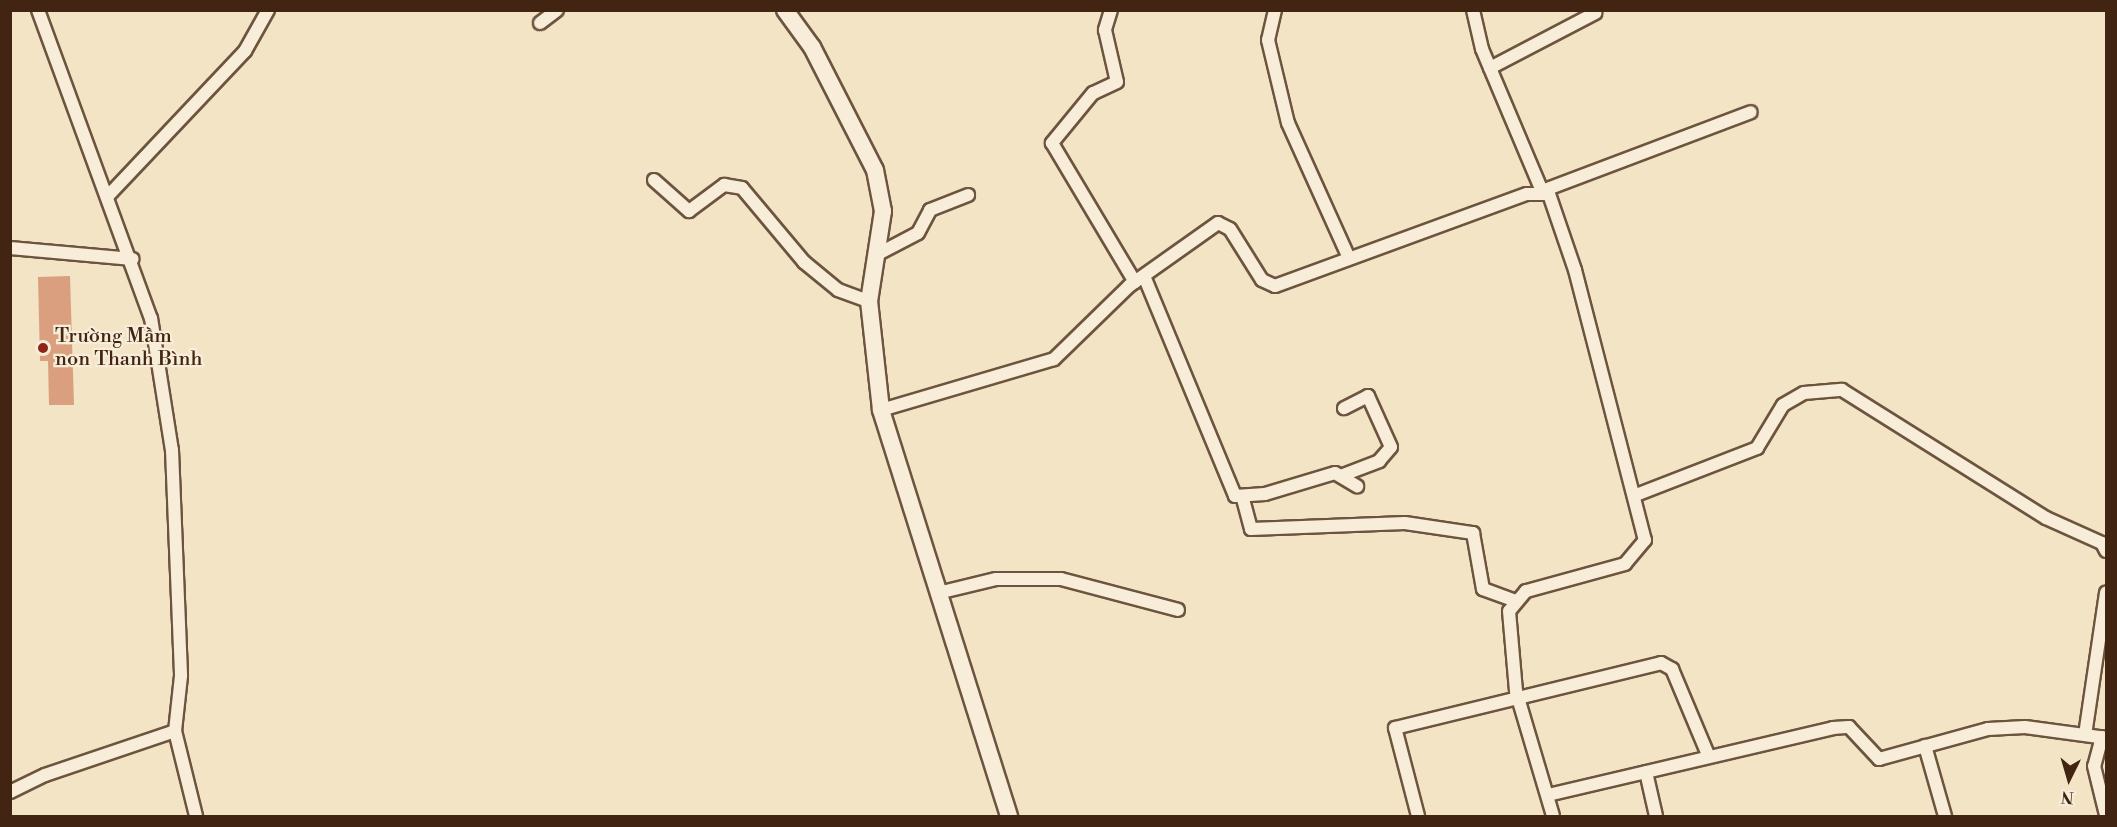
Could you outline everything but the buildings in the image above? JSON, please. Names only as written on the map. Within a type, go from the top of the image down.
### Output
[{"type":"main road","points":[[785,10],[812,47],[875,170],[883,211],[878,254],[868,301],[881,410],[1009,816]]},
{"type":"street","points":[[38,10],[64,94],[133,259],[151,318],[172,450],[181,676],[175,731],[196,816]]},
{"type":"street","points":[[107,197],[244,51],[268,10]]},
{"type":"street","points":[[540,23],[557,10]]},
{"type":"street","points":[[1111,10],[1105,30],[1117,82],[1093,93],[1052,143],[1140,279],[1233,491],[1243,499],[1251,529],[1405,523],[1473,533],[1483,589],[1514,600]]},
{"type":"street","points":[[1275,10],[1268,39],[1288,123],[1348,258]]},
{"type":"street","points":[[1473,10],[1490,69],[1542,191],[1557,209],[1636,495],[1645,540],[1639,553],[1625,564],[1526,591],[1514,600],[1509,611],[1509,650],[1518,698],[1548,795],[1552,816]]},
{"type":"street","points":[[1490,69],[1595,13]]},
{"type":"street","points":[[881,410],[1042,365],[1090,328],[1140,279],[1218,223],[1230,229],[1271,286],[1542,191],[1751,112]]},
{"type":"street","points":[[654,180],[689,212],[724,185],[742,188],[804,262],[838,290],[868,301]]},
{"type":"street","points":[[878,254],[918,233],[930,210],[968,195]]},
{"type":"street","points":[[10,248],[133,259]]},
{"type":"street","points":[[1636,495],[1757,448],[1783,405],[1804,393],[1842,390],[2046,518],[2102,543],[2106,551]]},
{"type":"street","points":[[1243,499],[1343,475],[1379,461],[1391,447],[1368,396],[1344,408]]},
{"type":"street","points":[[1343,475],[1358,486]]},
{"type":"street","points":[[938,593],[996,579],[1061,579],[1178,610]]},
{"type":"street","points":[[2085,735],[2106,593]]},
{"type":"street","points":[[1418,816],[1395,728],[1665,663],[1709,757]]},
{"type":"street","points":[[1548,795],[1849,727],[1880,759],[1988,729],[2104,737],[2094,766],[2106,815]]},
{"type":"street","points":[[10,792],[45,775],[175,731]]},
{"type":"street","points":[[1925,746],[1945,816]]},
{"type":"street","points":[[1646,772],[1656,816]]},
{"type":"place","name":"Trường Mầm non Thanh Bình","points":[[43,348]]}]
